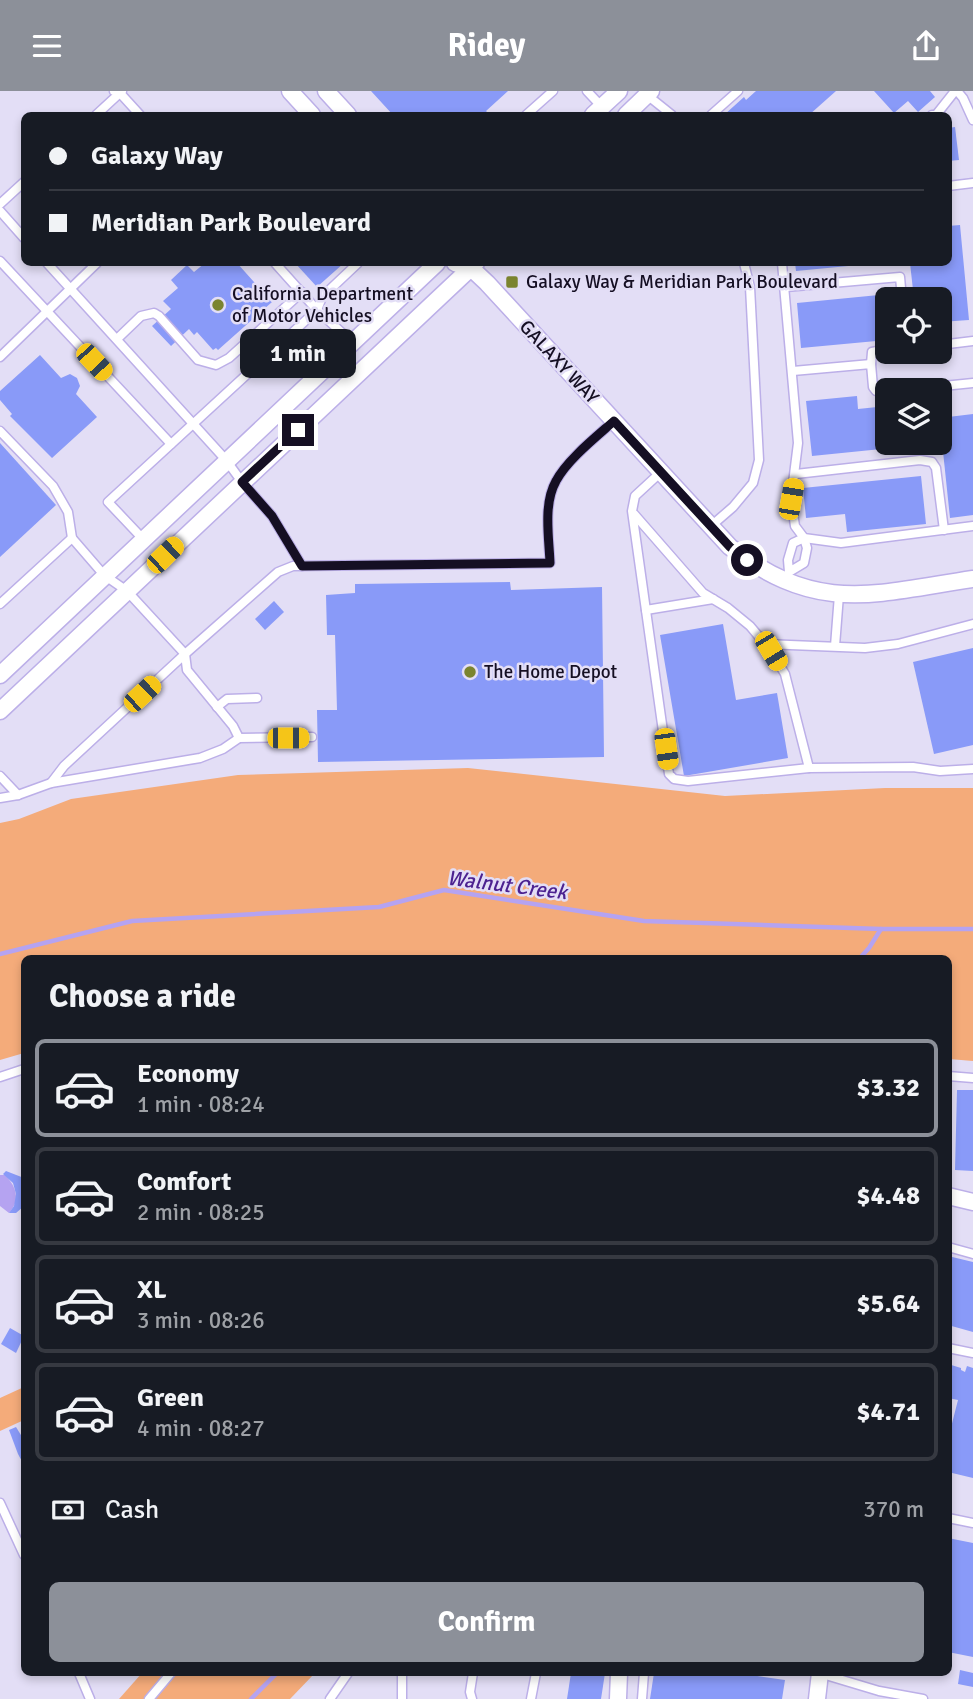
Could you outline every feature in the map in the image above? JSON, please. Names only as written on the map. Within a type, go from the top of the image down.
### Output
[{"type":"street","points":[[290,91],[307,112]]},
{"type":"street","points":[[326,91],[345,112]]},
{"type":"street","points":[[597,111],[619,91]]},
{"type":"street","points":[[629,112],[649,93]]},
{"type":"street","points":[[0,675],[434,266]]},
{"type":"street","points":[[0,711],[466,266]]},
{"type":"street","name":"GALAXY WAY","points":[[470,266],[730,547],[747,560],[788,577],[802,588],[839,595],[870,595],[973,579]]},
{"type":"street","points":[[952,1197],[973,1202]]},
{"type":"street","points":[[618,1699],[619,1676]]},
{"type":"street","points":[[817,1699],[818,1676]]},
{"type":"lane","points":[[529,112],[553,91]]},
{"type":"lane","points":[[587,91],[597,111]]},
{"type":"lane","points":[[714,112],[738,91]]},
{"type":"lane","points":[[938,112],[956,91],[963,98],[973,120]]},
{"type":"lane","points":[[99,112],[119,92],[137,112]]},
{"type":"lane","points":[[649,93],[669,112]]},
{"type":"lane","points":[[952,186],[973,183]]},
{"type":"lane","points":[[0,204],[21,184]]},
{"type":"lane","points":[[0,211],[21,235]]},
{"type":"lane","points":[[0,261],[171,444]]},
{"type":"lane","points":[[50,266],[226,460],[272,516],[302,566]]},
{"type":"lane","points":[[0,357],[72,290],[93,266]]},
{"type":"lane","points":[[278,266],[317,310],[352,342]]},
{"type":"lane","points":[[143,539],[108,502],[317,310],[322,297],[355,266]]},
{"type":"lane","points":[[711,526],[733,507],[753,483],[759,460],[750,287],[745,266]]},
{"type":"lane","points":[[782,266],[798,443],[791,499],[795,526],[804,538],[807,548],[804,563],[788,577]]},
{"type":"lane","points":[[786,287],[900,277],[901,287]]},
{"type":"lane","points":[[117,339],[141,316],[154,313],[198,360],[216,365],[229,358],[302,292]]},
{"type":"lane","points":[[952,344],[973,341]]},
{"type":"lane","points":[[875,351],[872,352],[871,364],[875,390]]},
{"type":"lane","points":[[793,371],[871,364]]},
{"type":"lane","points":[[952,385],[973,383]]},
{"type":"lane","points":[[51,783],[64,766],[278,572],[293,566],[550,563],[548,512],[554,483],[614,421]]},
{"type":"lane","points":[[0,431],[53,486],[68,512],[72,538],[104,575],[127,591],[185,654],[187,670],[239,738]]},
{"type":"lane","points":[[796,474],[919,460],[932,462],[936,468],[944,530]]},
{"type":"lane","points":[[662,472],[635,496],[632,511],[669,774],[674,779],[688,781],[809,768],[913,767],[940,771],[973,768]]},
{"type":"lane","points":[[632,511],[703,593],[750,626],[765,644],[785,674],[809,768]]},
{"type":"lane","points":[[788,577],[788,560],[793,543],[804,538],[841,543],[973,526]]},
{"type":"lane","points":[[0,604],[72,538]]},
{"type":"lane","points":[[835,646],[839,595]]},
{"type":"lane","points":[[646,610],[713,599]]},
{"type":"lane","points":[[765,644],[864,648],[898,644],[973,624]]},
{"type":"lane","points":[[217,707],[228,699],[257,698]]},
{"type":"lane","points":[[0,798],[18,795],[51,783],[200,758],[223,750],[239,738],[312,737]]},
{"type":"lane","points":[[0,776],[18,795]]},
{"type":"lane","points":[[0,1077],[21,1070]]},
{"type":"lane","points":[[952,1076],[973,1078]]},
{"type":"lane","points":[[952,1248],[973,1254]]},
{"type":"lane","points":[[952,1349],[973,1353]]},
{"type":"lane","points":[[0,1503],[21,1548]]},
{"type":"lane","points":[[952,1519],[973,1523]]},
{"type":"lane","points":[[80,1676],[90,1699]]},
{"type":"lane","points":[[149,1699],[168,1676]]},
{"type":"lane","points":[[330,1699],[346,1676]]},
{"type":"lane","points":[[402,1676],[402,1699]]},
{"type":"lane","points":[[472,1699],[470,1692],[473,1676]]},
{"type":"lane","points":[[531,1699],[535,1676]]},
{"type":"lane","points":[[642,1699],[645,1676]]},
{"type":"lane","points":[[828,1676],[878,1691],[923,1699]]},
{"type":"shaded area","points":[[468,768],[725,796],[885,788],[973,788],[973,1061],[952,1059],[952,955],[21,955],[21,1054],[0,1060],[0,823],[19,819],[71,799],[238,775]]},
{"type":"shaded area","points":[[0,1175],[9,1179],[16,1193],[15,1203],[9,1213],[0,1206]]},
{"type":"shaded area","points":[[21,1388],[21,1421],[0,1431],[0,1398]]},
{"type":"shaded area","points":[[139,1676],[312,1676],[290,1699],[119,1699]]},
{"type":"building","points":[[371,91],[508,91],[487,112],[390,112]]},
{"type":"building","points":[[756,91],[836,91],[812,112],[727,112],[744,97],[746,100]]},
{"type":"building","points":[[874,91],[930,91],[935,97],[918,112],[908,101],[893,112]]},
{"type":"building","points":[[952,127],[955,127],[959,160],[952,161]]},
{"type":"building","points":[[960,225],[969,320],[952,321],[952,287],[913,287],[910,266],[952,266],[952,226]]},
{"type":"building","name":"California Department of Motor Vehicles","points":[[186,266],[194,272],[201,266],[240,266],[272,302],[218,350],[213,350],[197,332],[194,335],[189,329],[171,346],[152,326],[171,309],[163,301],[178,288],[171,280]]},
{"type":"building","points":[[298,266],[341,266],[317,287]]},
{"type":"building","points":[[795,266],[848,266],[796,271]]},
{"type":"building","points":[[875,295],[875,341],[801,348],[797,303]]},
{"type":"building","points":[[40,355],[61,378],[70,374],[77,378],[80,386],[76,394],[97,417],[52,458],[10,416],[12,414],[0,400],[0,391]]},
{"type":"building","points":[[857,396],[858,409],[875,407],[875,450],[812,456],[806,401]]},
{"type":"building","points":[[973,414],[973,515],[950,518],[943,455],[952,455],[952,417]]},
{"type":"building","points":[[0,443],[56,505],[0,557]]},
{"type":"building","points":[[921,476],[926,524],[847,532],[845,514],[806,518],[803,488]]},
{"type":"building","name":"The Home Depot","points":[[510,582],[511,590],[602,587],[604,757],[318,762],[317,710],[337,710],[335,635],[327,635],[326,595],[355,593],[355,584]]},
{"type":"building","points":[[274,601],[284,612],[265,630],[255,619]]},
{"type":"building","points":[[723,624],[736,700],[777,693],[788,758],[684,776],[660,635]]},
{"type":"building","points":[[973,648],[973,745],[934,754],[913,662]]},
{"type":"building","points":[[957,1090],[973,1090],[973,1171],[955,1170]]},
{"type":"building","points":[[6,1171],[21,1177],[21,1209],[16,1213],[9,1213],[14,1206],[16,1194],[13,1183],[3,1174]]},
{"type":"building","points":[[952,1257],[973,1262],[973,1332],[952,1326]]},
{"type":"building","points":[[10,1328],[21,1334],[16,1353],[1,1344]]},
{"type":"building","points":[[952,1365],[965,1372],[967,1366],[973,1368],[973,1478],[952,1473],[952,1423],[958,1400],[952,1399]]},
{"type":"building","points":[[16,1427],[21,1435],[21,1460],[18,1454],[9,1430]]},
{"type":"building","points":[[952,1539],[973,1543],[973,1657],[952,1653]]},
{"type":"building","points":[[960,1670],[973,1673],[973,1687],[958,1684]]},
{"type":"building","points":[[571,1676],[605,1676],[601,1699],[567,1699]]},
{"type":"building","points":[[654,1676],[758,1676],[785,1680],[782,1699],[650,1699]]},
{"type":"waterway","name":"Walnut Creek","points":[[0,954],[132,921],[379,907],[444,890],[644,921],[881,929],[973,929]]},
{"type":"waterway","points":[[863,955],[881,929]]},
{"type":"waterway","points":[[251,1699],[274,1676]]},
{"type":"place","name":"Galaxy Way & Meridian Park Boulevard","points":[[512,282]]},
{"type":"place","name":"California Department of Motor Vehicles","points":[[218,305]]},
{"type":"place","name":"The Home Depot","points":[[470,672]]},
{"type":"route","points":[[298,430],[242,482],[272,516],[302,566],[550,563],[548,512],[554,483],[614,421],[730,547],[747,560]]}]
